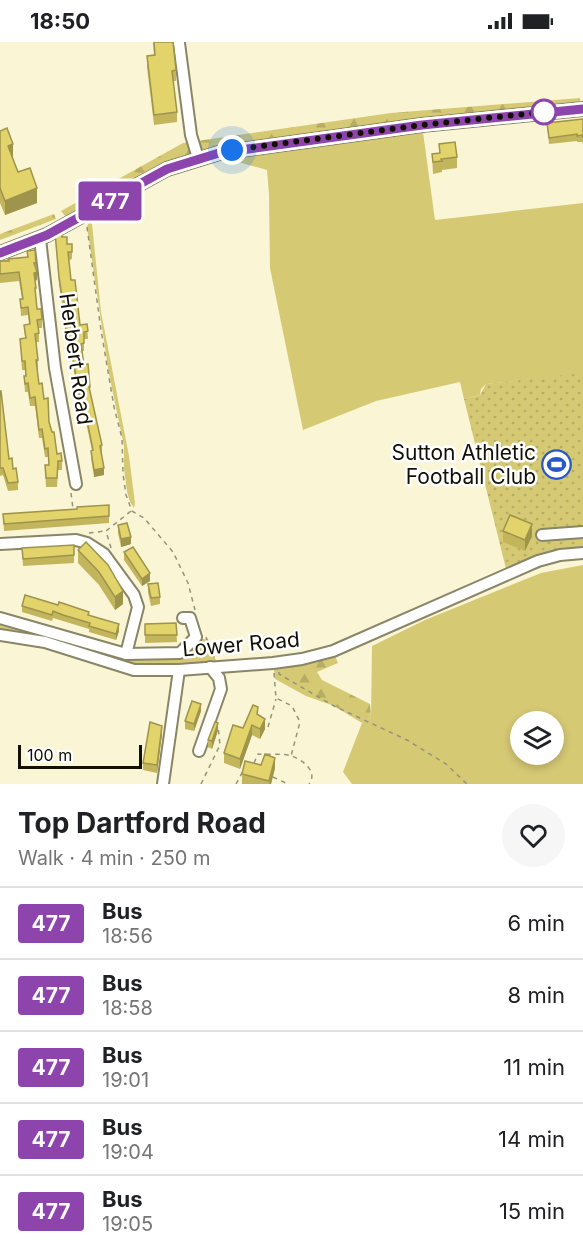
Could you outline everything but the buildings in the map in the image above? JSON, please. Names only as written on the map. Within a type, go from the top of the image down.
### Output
[{"type":"main road","points":[[0,253],[40,238],[167,169],[198,158],[245,148],[422,125],[583,109]]},
{"type":"street","points":[[179,43],[192,135],[198,158]]},
{"type":"street","name":"Herbert Road","points":[[40,238],[55,368],[76,484]]},
{"type":"street","points":[[542,535],[583,532]]},
{"type":"street","points":[[0,544],[76,540],[87,543],[104,554],[134,595],[138,607],[126,654]]},
{"type":"street","name":"Lower Road","points":[[0,635],[45,642],[134,670],[179,670],[302,659],[333,651],[538,561],[560,555],[583,553]]},
{"type":"street","name":"Lower Road","points":[[0,618],[126,654],[180,653],[196,637],[190,618],[183,618]]},
{"type":"street","points":[[199,751],[221,689],[219,678],[210,667]]},
{"type":"street","points":[[163,784],[179,670]]},
{"type":"path","points":[[86,214],[101,330],[114,407],[122,438],[126,495],[132,511],[144,518],[173,552],[188,583],[192,602]]},
{"type":"path","points":[[73,515],[71,485],[76,484]]},
{"type":"path","points":[[76,540],[75,534],[106,531],[132,511]]},
{"type":"path","points":[[106,531],[114,556],[111,563]]},
{"type":"path","points":[[268,727],[276,698],[273,663]]},
{"type":"path","points":[[279,674],[334,706],[406,740],[446,764],[466,784]]},
{"type":"path","points":[[276,698],[292,706],[300,722],[291,756]]},
{"type":"path","points":[[201,784],[220,745],[218,724]]},
{"type":"path","points":[[253,766],[258,754],[291,756],[306,765],[312,773],[309,784]]},
{"type":"path","points":[[236,784],[243,769]]},
{"type":"path","points":[[269,776],[288,784]]},
{"type":"green space","points":[[580,98],[581,106],[212,149],[180,157],[66,217],[61,211],[183,143],[391,113]]},
{"type":"green space","points":[[422,125],[435,220],[583,203],[583,374],[486,384],[481,389],[480,395],[464,399],[460,382],[376,401],[303,430],[270,268],[267,170],[224,158]]},
{"type":"green space","points":[[54,214],[56,219],[0,240],[0,234]]},
{"type":"green space","points":[[89,222],[92,224],[101,312],[129,456],[134,508],[127,491],[124,446],[109,374],[87,227]]},
{"type":"green space","points":[[583,373],[583,553],[507,573],[464,399],[480,395],[486,384]]},
{"type":"green space","points":[[583,565],[583,784],[352,784],[343,772],[362,723],[371,718],[372,646],[425,620],[541,573]]},
{"type":"green space","points":[[0,618],[126,654],[185,653],[198,639],[208,639],[218,666],[145,670],[0,635]]},
{"type":"green space","points":[[333,651],[338,663],[317,672],[322,680],[370,704],[371,718],[362,723],[334,706],[306,696],[275,679],[273,663]]},
{"type":"bus line","name":"477","points":[[0,253],[47,235],[167,169],[198,158],[245,148],[422,125],[583,109]]},
{"type":"place","name":"Sutton Athletic Football Club","points":[[557,464]]},
{"type":"route","points":[[232,150],[422,125],[544,112]]}]
